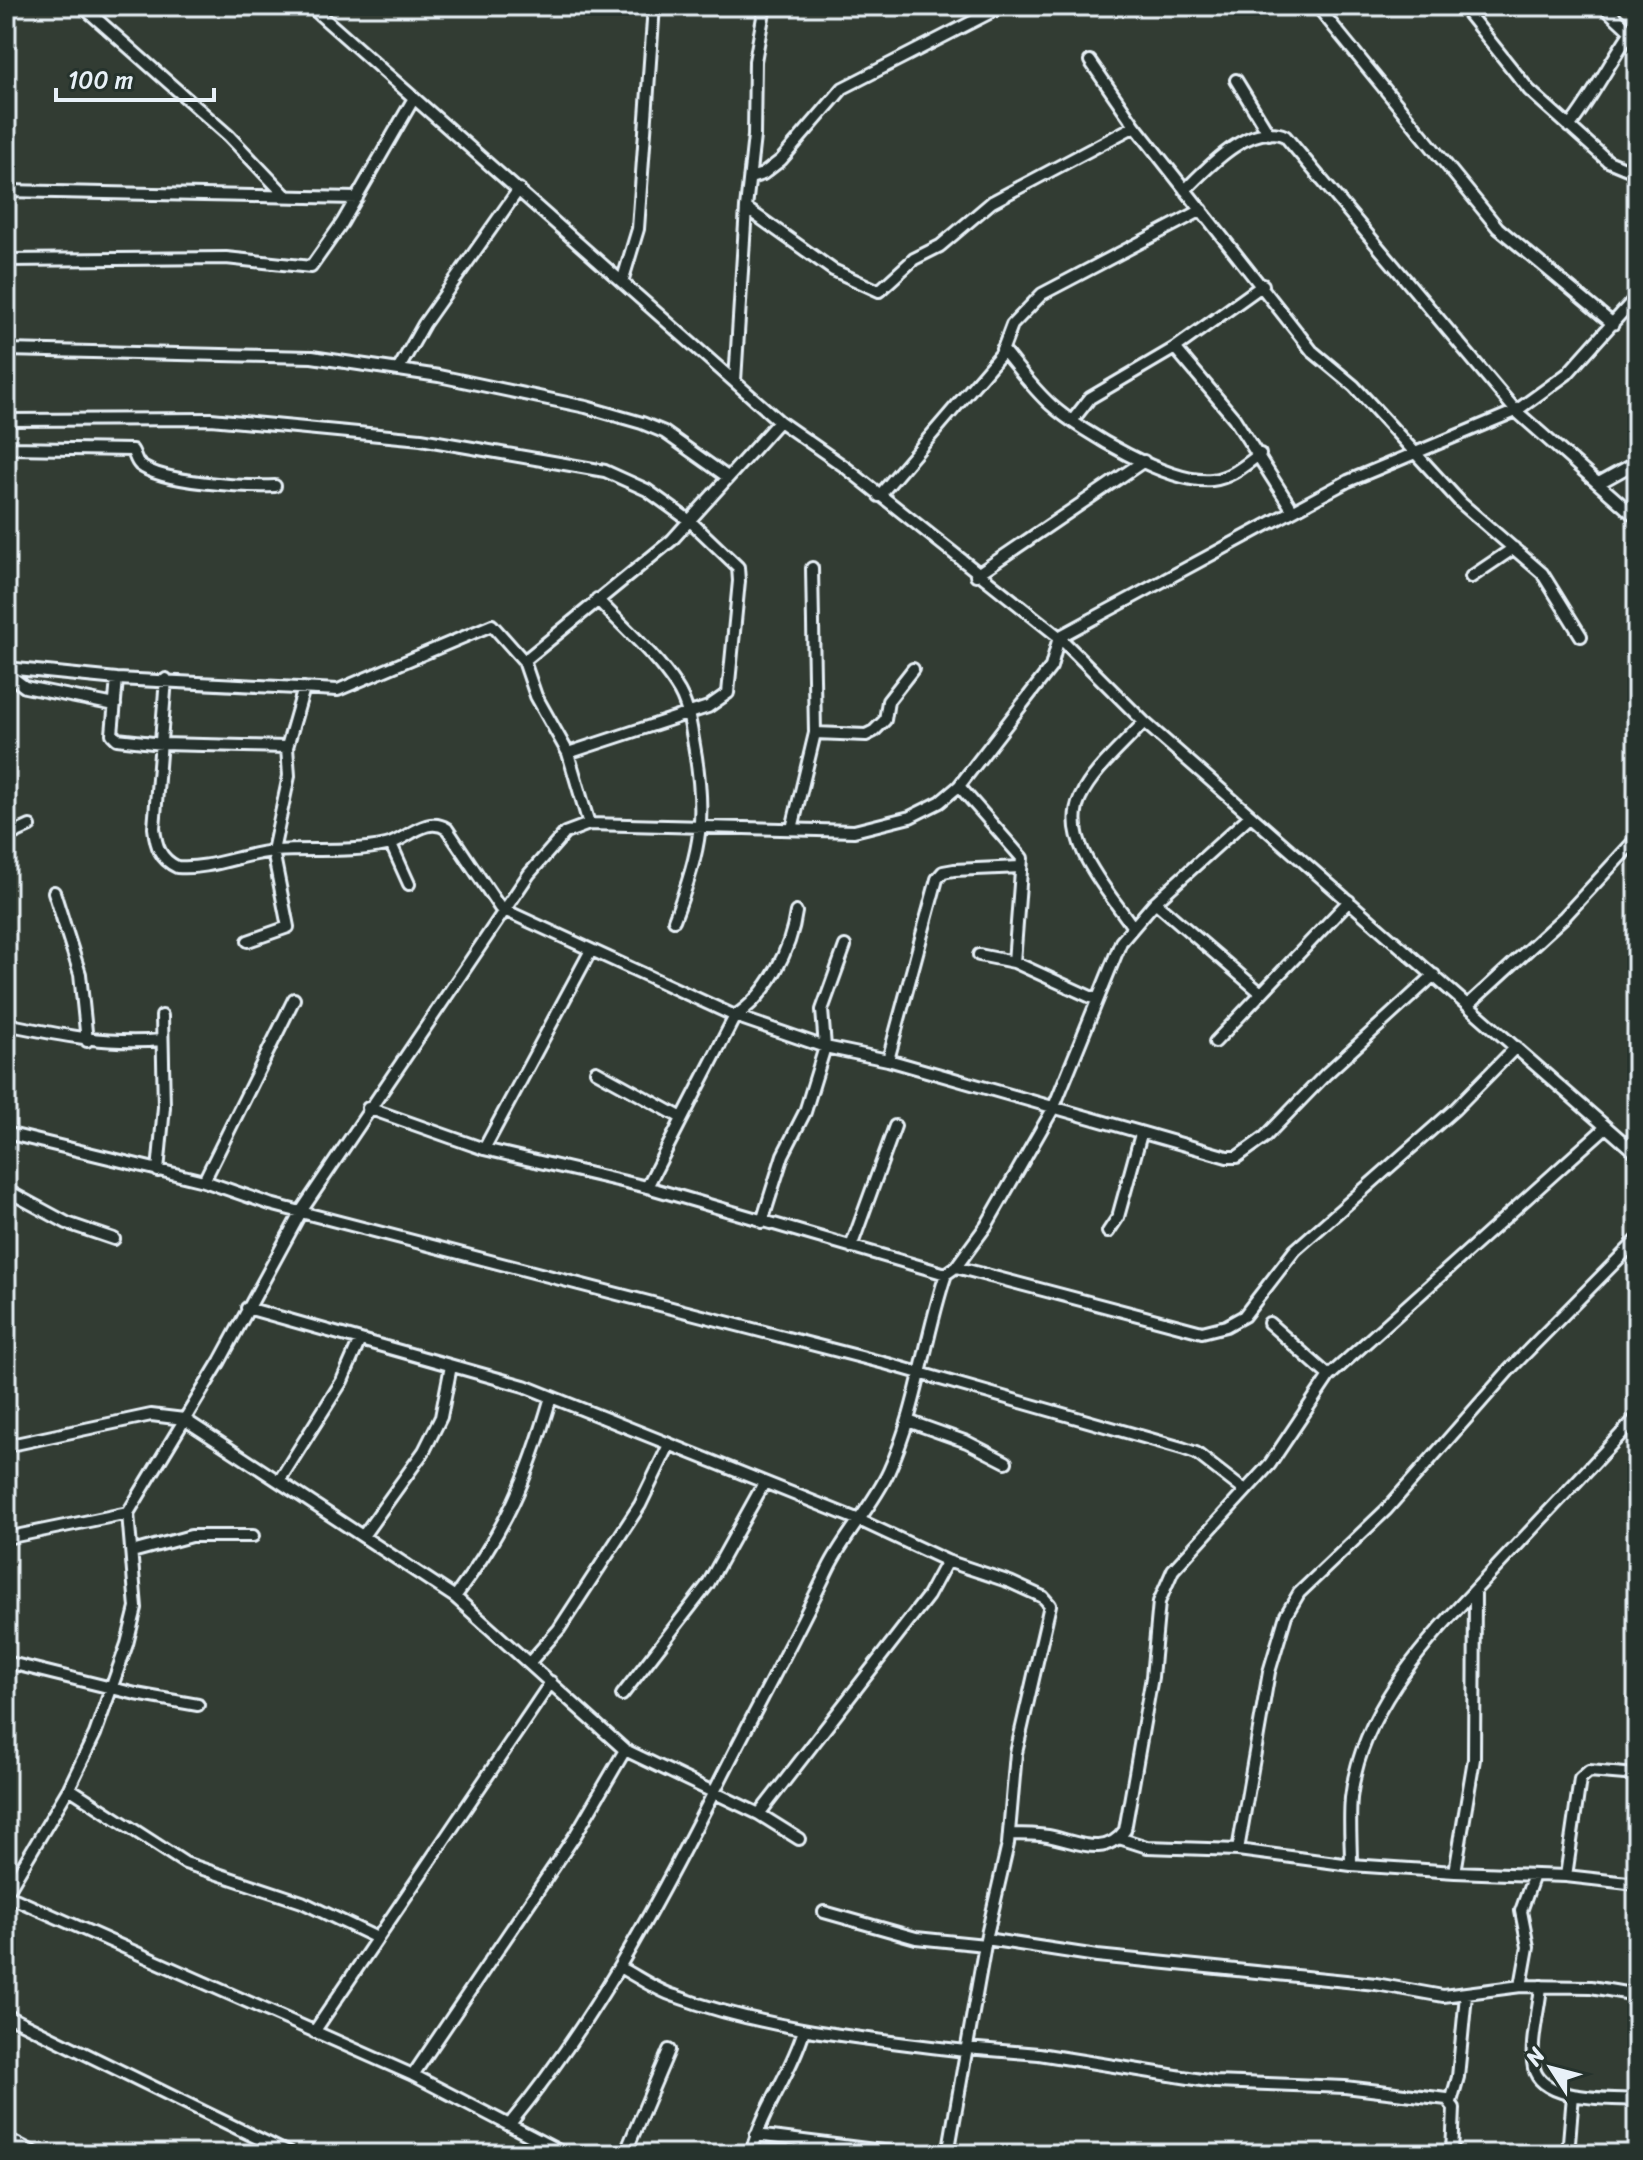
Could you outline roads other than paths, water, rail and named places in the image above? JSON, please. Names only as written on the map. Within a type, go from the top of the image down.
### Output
[{"type":"street","points":[[82,6],[229,136],[286,196]]},
{"type":"street","points":[[310,6],[779,421],[1059,637],[1144,722],[1637,1154]]},
{"type":"street","points":[[622,282],[638,229],[654,8],[631,6]]},
{"type":"street","points":[[735,381],[755,61],[765,6]]},
{"type":"street","points":[[750,178],[763,174],[781,160],[843,88],[1003,6]]},
{"type":"street","points":[[1317,6],[1498,228],[1613,324]]},
{"type":"street","points":[[1462,6],[1529,90],[1608,161],[1637,173]]},
{"type":"street","points":[[1569,127],[1597,91],[1608,63],[1634,28],[1603,6]]},
{"type":"street","points":[[1090,61],[1135,126],[1312,351],[1354,386],[1461,503],[1542,573],[1581,636]]},
{"type":"street","points":[[1236,80],[1269,134]]},
{"type":"street","points":[[6,260],[226,258],[311,267],[357,198],[414,98]]},
{"type":"street","points":[[746,208],[833,270],[879,291],[914,259],[940,246],[992,202],[1135,126]]},
{"type":"street","points":[[1185,190],[1225,151],[1269,134],[1285,136],[1516,411],[1637,518]]},
{"type":"street","points":[[398,370],[424,324],[519,189]]},
{"type":"street","points":[[6,191],[357,198]]},
{"type":"street","points":[[879,496],[1002,349],[1012,325],[1042,294],[1202,210]]},
{"type":"street","points":[[1072,421],[1090,398],[1175,348],[1263,285]]},
{"type":"street","points":[[565,2154],[413,2075],[6,1894],[69,1788],[112,1688],[136,1608],[128,1513],[302,1210],[504,910],[565,833],[589,824],[649,823],[702,829],[854,831],[889,825],[940,802],[959,786],[1051,667],[1059,637],[1292,509],[1516,411],[1567,374],[1637,296]]},
{"type":"street","points":[[1175,348],[1260,454],[1292,509]]},
{"type":"street","points":[[1002,349],[1051,405],[1072,421],[1144,461],[1187,480],[1209,481],[1231,475],[1260,454]]},
{"type":"street","points":[[6,350],[312,357],[398,370],[533,395],[642,423],[664,432],[726,476]]},
{"type":"street","points":[[6,422],[211,419],[421,439],[605,471],[647,490],[690,521],[738,567],[740,573],[728,693],[722,701],[568,753]]},
{"type":"street","points":[[524,661],[690,521],[726,476],[779,421]]},
{"type":"street","points":[[6,445],[10,448],[132,450],[136,460],[147,469],[217,485],[275,486]]},
{"type":"street","points":[[976,575],[1144,461]]},
{"type":"street","points":[[1599,483],[1637,462]]},
{"type":"street","points":[[1471,577],[1514,548]]},
{"type":"street","points":[[792,829],[815,733],[812,568]]},
{"type":"street","points":[[597,599],[669,677],[688,713],[698,764],[702,829],[694,868],[674,920]]},
{"type":"street","points":[[6,671],[338,690],[354,686],[485,625],[500,630],[524,661],[536,696],[568,753],[589,824]]},
{"type":"street","points":[[815,733],[866,735],[874,731],[885,720],[888,701],[913,669]]},
{"type":"street","points":[[6,671],[25,687],[53,690],[115,705]]},
{"type":"street","points":[[53,674],[53,690]]},
{"type":"street","points":[[117,679],[112,734],[117,739],[162,744],[287,747]]},
{"type":"street","points":[[166,679],[154,828],[156,843],[165,861],[186,868],[273,851],[364,849],[391,844],[426,824],[439,824],[447,829],[496,903],[504,910],[735,1016],[825,1047],[888,1060],[1141,1134],[1237,1157],[1265,1137],[1326,1074],[1434,975]]},
{"type":"street","points":[[248,941],[288,927],[273,851],[289,776],[287,747],[304,688]]},
{"type":"street","points":[[1132,926],[1082,847],[1075,829],[1076,809],[1091,783],[1144,722]]},
{"type":"street","points":[[959,786],[1017,848],[1021,867],[1014,962]]},
{"type":"street","points":[[509,2125],[586,2025],[621,1968],[692,1839],[830,1565],[889,1471],[908,1421],[921,1374],[930,1321],[946,1274],[956,1267],[986,1226],[1053,1109],[1095,999],[1121,942],[1155,902],[1250,816]]},
{"type":"street","points":[[6,837],[30,826]]},
{"type":"street","points":[[1468,1005],[1564,917],[1637,838]]},
{"type":"street","points":[[391,844],[409,884]]},
{"type":"street","points":[[888,1060],[937,879],[943,872],[954,870],[1021,867]]},
{"type":"street","points":[[54,892],[80,974],[87,1041]]},
{"type":"street","points":[[1215,1042],[1349,901]]},
{"type":"street","points":[[1155,902],[1261,993]]},
{"type":"street","points":[[647,1187],[735,1016],[755,999],[780,962],[791,936],[796,912]]},
{"type":"street","points":[[762,1222],[783,1155],[805,1112],[825,1047],[822,1010],[845,946]]},
{"type":"street","points":[[484,1149],[591,950]]},
{"type":"street","points":[[979,955],[1014,962],[1095,999]]},
{"type":"street","points":[[204,1181],[294,999]]},
{"type":"street","points":[[158,1171],[164,1107],[162,1016]]},
{"type":"street","points":[[6,1024],[87,1041],[121,1044],[162,1040]]},
{"type":"street","points":[[956,1267],[1202,1332],[1226,1326],[1244,1316],[1295,1250],[1455,1109],[1516,1047]]},
{"type":"street","points":[[596,1071],[682,1118]]},
{"type":"street","points":[[368,1108],[484,1149],[647,1187],[946,1274]]},
{"type":"street","points":[[851,1247],[895,1126]]},
{"type":"street","points":[[1009,1834],[1047,1836],[1099,1847],[1119,1838],[1125,1830],[1165,1582],[1187,1553],[1270,1464],[1329,1376],[1606,1127]]},
{"type":"street","points":[[6,1133],[204,1181],[302,1210],[921,1374],[1182,1448],[1196,1453],[1245,1491]]},
{"type":"street","points":[[1108,1232],[1118,1217],[1141,1134]]},
{"type":"street","points":[[6,1190],[67,1223],[114,1239]]},
{"type":"street","points":[[1238,1850],[1269,1672],[1286,1615],[1299,1593],[1386,1510],[1510,1369],[1637,1240]]},
{"type":"street","points":[[247,1308],[551,1397],[859,1520],[947,1561],[1010,1582],[1043,1597],[1050,1605],[1016,1753],[1009,1834],[948,2154]]},
{"type":"street","points":[[1269,1323],[1329,1376]]},
{"type":"street","points":[[279,1481],[342,1381],[360,1340]]},
{"type":"street","points":[[363,1536],[424,1451],[441,1417],[451,1366]]},
{"type":"street","points":[[455,1597],[504,1526],[551,1397]]},
{"type":"street","points":[[6,1446],[151,1415],[184,1419],[455,1597],[625,1750],[759,1814],[799,1839]]},
{"type":"street","points":[[1351,1865],[1351,1798],[1364,1743],[1378,1714],[1424,1646],[1637,1417]]},
{"type":"street","points":[[908,1421],[967,1442],[1006,1462]]},
{"type":"street","points":[[530,1662],[559,1629],[640,1505],[669,1445]]},
{"type":"street","points":[[622,1695],[721,1564],[764,1483]]},
{"type":"street","points":[[6,1538],[128,1513]]},
{"type":"street","points":[[132,1552],[191,1536],[253,1536]]},
{"type":"street","points":[[759,1814],[928,1596],[947,1561]]},
{"type":"street","points":[[1455,1872],[1474,1759],[1475,1590]]},
{"type":"street","points":[[6,1662],[198,1705]]},
{"type":"street","points":[[314,2032],[551,1682]]},
{"type":"street","points":[[413,2075],[576,1834],[625,1750]]},
{"type":"street","points":[[1566,1876],[1580,1779],[1589,1771],[1637,1775]]},
{"type":"street","points":[[69,1788],[185,1863],[229,1881],[302,1902],[377,1938]]},
{"type":"street","points":[[1119,1838],[1147,1847],[1238,1850],[1351,1865],[1566,1876],[1637,1884]]},
{"type":"street","points":[[1521,1986],[1528,1947],[1521,1911],[1534,1875]]},
{"type":"street","points":[[824,1912],[916,1938],[986,1942],[1376,1984],[1443,1996],[1521,1986],[1591,1987],[1637,1995]]},
{"type":"street","points":[[621,1968],[672,1995],[804,2030],[966,2050],[1039,2054],[1214,2082],[1398,2091],[1451,2102]]},
{"type":"street","points":[[1541,1986],[1533,2066],[1538,2079],[1555,2090],[1573,2095],[1637,2100]]},
{"type":"street","points":[[1452,2154],[1451,2102],[1458,2077],[1466,1995]]},
{"type":"street","points":[[6,2015],[290,2154]]},
{"type":"street","points":[[751,2154],[756,2135],[798,2052],[804,2030]]},
{"type":"street","points":[[625,2154],[669,2050]]},
{"type":"street","points":[[1568,2154],[1573,2095]]},
{"type":"street","points":[[756,2135],[906,2154]]},
{"type":"street","points":[[6,2138],[37,2154]]}]
